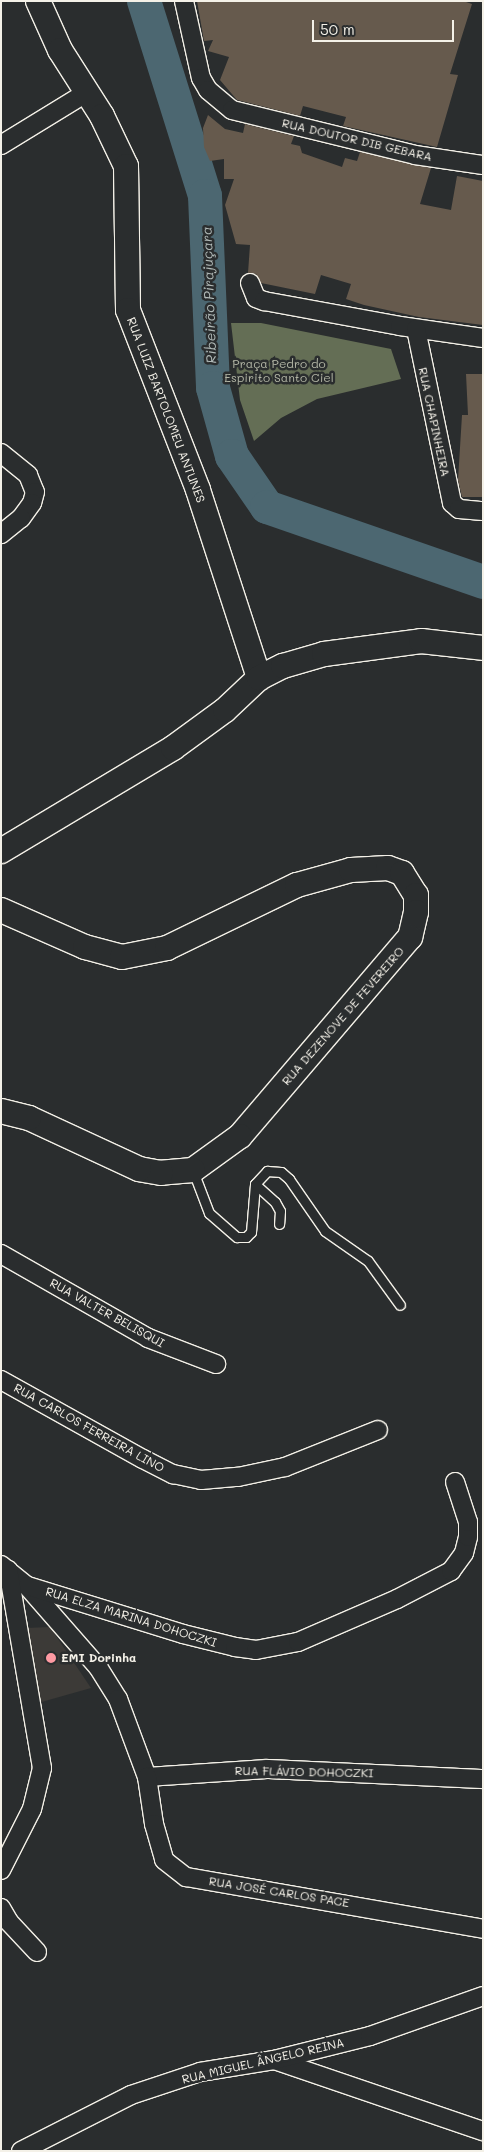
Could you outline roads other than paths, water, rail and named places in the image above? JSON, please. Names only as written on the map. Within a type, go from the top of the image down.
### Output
[{"type":"street","name":"RUA LUIZ BARTOLOMEU ANTUNES","points":[[38,1],[60,50],[115,140],[126,166],[128,310],[198,490],[259,678]]},
{"type":"street","name":"RUA DOUTOR DIB GEBARA","points":[[184,1],[200,78],[208,90],[232,110],[416,155],[483,165]]},
{"type":"street","points":[[1,145],[86,93]]},
{"type":"street","points":[[250,283],[256,298],[264,302],[416,329],[483,338]]},
{"type":"street","name":"RUA CHAPINHEIRA","points":[[416,329],[450,498],[454,506],[462,510],[483,511]]},
{"type":"street","points":[[1,453],[28,475],[35,492],[32,503],[21,518],[1,534]]},
{"type":"street","points":[[1,851],[173,748],[225,710],[259,678],[283,666],[324,654],[421,641],[452,642],[483,648]]},
{"type":"street","name":"RUA DEZENOVE DE FEVEREIRO","points":[[1,910],[85,947],[122,957],[167,948],[296,885],[352,870],[388,868],[402,874],[416,895],[416,912],[410,937],[240,1136],[193,1170],[171,1173],[139,1169],[29,1118],[1,1111]]},
{"type":"street","name":"RUA VALTER BELISQUI","points":[[1,1254],[148,1338],[216,1364]]},
{"type":"street","name":"RUA CARLOS FERREIRA LINO","points":[[1,1380],[173,1474],[201,1480],[238,1477],[285,1467],[378,1430]]},
{"type":"street","name":"RUA ELZA MARINA DOHOCZKI","points":[[27,1586],[183,1634],[235,1647],[256,1650],[298,1642],[397,1600],[451,1570],[464,1553],[468,1537],[468,1522],[455,1482]]},
{"type":"street","points":[[4,1567],[27,1586],[98,1667],[118,1700],[147,1777]]},
{"type":"street","points":[[1,1870],[32,1809],[42,1768],[4,1567]]},
{"type":"street","name":"RUA FLÁVIO DOHOCZKI","points":[[147,1777],[267,1769],[483,1779]]},
{"type":"street","name":"RUA JOSÉ CARLOS PACE","points":[[147,1777],[154,1824],[164,1860],[174,1871],[186,1877],[483,1929]]},
{"type":"street","points":[[1,1908],[9,1922],[38,1952]]},
{"type":"street","name":"RUA MIGUEL ÂNGELO REINA","points":[[21,2151],[131,2095],[200,2072],[274,2060],[370,2036],[483,1996]]},
{"type":"street","points":[[274,2060],[483,2131]]},
{"type":"lane","points":[[193,1170],[209,1213],[237,1237],[246,1237],[251,1232],[255,1184],[267,1171],[280,1172],[289,1179],[325,1232],[368,1262],[400,1305]]},
{"type":"lane","points":[[255,1184],[275,1202],[280,1210],[279,1224]]},
{"type":"waterway","name":"Ribeirão Pirajuçara","points":[[144,1],[205,196],[213,388],[232,456],[267,507],[483,582]]},
{"type":"place","name":"EMI Dorinha","points":[[51,1658]]},
{"type":"park label","name":"Praça Pedro do Espirito Santo Ciel","points":[[279,371]]}]
